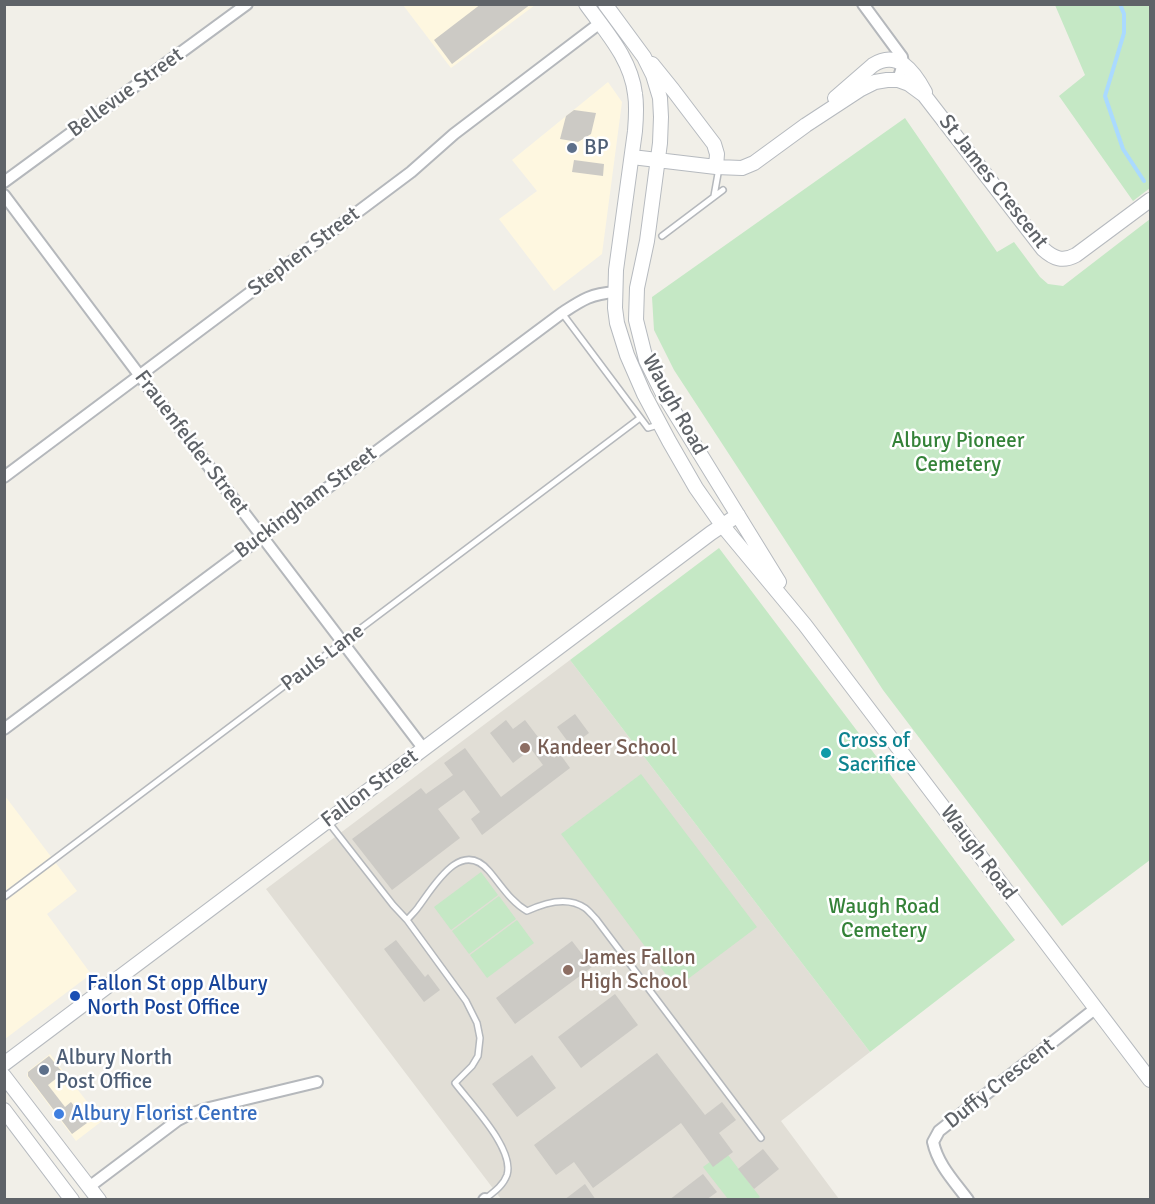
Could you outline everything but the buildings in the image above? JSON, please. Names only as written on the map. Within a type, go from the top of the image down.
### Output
[{"type":"main road","name":"Waugh Road","points":[[586,4],[623,57],[632,77],[635,92],[637,109],[615,292],[618,323],[627,355],[644,394],[696,488],[722,525],[805,625],[1150,1080]]},
{"type":"main road","points":[[605,4],[714,144],[718,167]]},
{"type":"main road","name":"Waugh Road","points":[[639,49],[653,75],[660,98],[661,132],[637,288],[636,320],[646,360],[662,392],[805,625]]},
{"type":"main road","points":[[806,124],[863,72],[878,62],[893,60],[903,64]]},
{"type":"main road","name":"St James Crescent","points":[[903,64],[912,71],[930,102],[1050,256],[1069,259],[1150,200]]},
{"type":"main road","points":[[632,157],[739,169],[750,165],[806,124],[868,85],[880,81],[898,80]]},
{"type":"main road","name":"St James Crescent","points":[[898,80],[914,87],[930,102]]},
{"type":"main road","name":"Fallon Street","points":[[4,1064],[423,748],[738,515]]},
{"type":"main road","points":[[4,1076],[99,1200]]},
{"type":"main road","points":[[4,1110],[72,1200]]},
{"type":"street","name":"Bellevue Street","points":[[4,182],[247,4]]},
{"type":"street","name":"St James Crescent","points":[[863,4],[898,50],[903,64]]},
{"type":"street","name":"Stephen Street","points":[[4,477],[411,172],[454,134],[600,23]]},
{"type":"street","points":[[898,80],[903,64]]},
{"type":"street","name":"Frauenfelder Street","points":[[4,195],[423,748]]},
{"type":"street","name":"Buckingham Street","points":[[4,729],[562,313],[585,298],[598,293],[615,292]]},
{"type":"street","name":"Duffy Crescent","points":[[968,1200],[941,1166],[935,1152],[933,1143],[939,1131],[1096,1008]]},
{"type":"street","points":[[89,1186],[188,1114],[317,1082]]},
{"type":"lane","points":[[714,196],[718,167]]},
{"type":"lane","points":[[662,236],[723,190]]},
{"type":"lane","name":"Waugh Road","points":[[562,313],[648,428],[660,424]]},
{"type":"lane","name":"Pauls Lane","points":[[4,897],[640,418]]},
{"type":"lane","points":[[328,821],[407,920],[466,1000],[477,1023],[480,1038],[478,1056],[472,1066],[455,1083],[495,1134],[507,1155],[508,1174],[500,1187],[485,1199]]},
{"type":"lane","points":[[407,920],[449,868],[459,862],[470,860],[480,862],[487,868],[517,906],[527,911],[556,902],[571,902],[584,907],[596,919],[760,1138]]},
{"type":"shaded area","points":[[403,5],[535,5],[451,68]]},
{"type":"shaded area","points":[[608,82],[622,102],[602,254],[554,291],[499,219],[537,191],[512,160]]},
{"type":"shaded area","name":"James Fallon High School","points":[[570,660],[870,1052],[781,1121],[839,1199],[501,1199],[266,889]]},
{"type":"shaded area","points":[[5,796],[77,891],[47,914],[91,974],[5,1039]]},
{"type":"shaded area","points":[[50,1054],[102,1121],[76,1141],[27,1076],[28,1071]]},
{"type":"green space","points":[[1055,5],[1150,5],[1150,188],[1133,201],[1059,96],[1085,75]]},
{"type":"green space","name":"Albury Pioneer Cemetery","points":[[905,118],[997,252],[1014,242],[1040,277],[1048,284],[1063,286],[1150,219],[1150,860],[1062,926],[883,690],[674,370],[654,330],[652,297]]},
{"type":"green space","name":"Waugh Road Cemetery","points":[[719,548],[1015,940],[870,1052],[570,660]]},
{"type":"green space","points":[[641,774],[757,927],[676,988],[561,834]]},
{"type":"green space","points":[[481,872],[498,895],[451,930],[434,907]]},
{"type":"green space","points":[[499,896],[516,919],[469,954],[452,931]]},
{"type":"green space","points":[[517,920],[534,943],[487,978],[470,955]]},
{"type":"green space","points":[[725,1151],[760,1197],[757,1199],[728,1199],[703,1167]]},
{"type":"waterway","points":[[1120,4],[1124,14],[1124,33],[1105,96],[1123,149],[1144,181]]},
{"type":"place","name":"BP","points":[[572,148]]},
{"type":"place","name":"Kandeer School","points":[[525,748]]},
{"type":"place","name":"Cross of Sacrifice","points":[[826,753]]},
{"type":"place","name":"James Fallon High School","points":[[568,970]]},
{"type":"place","name":"Fallon St opp Albury North Post Office","points":[[75,996]]},
{"type":"place","name":"Albury North Post Office","points":[[44,1070]]},
{"type":"place","name":"Albury Florist Centre","points":[[59,1114]]}]
